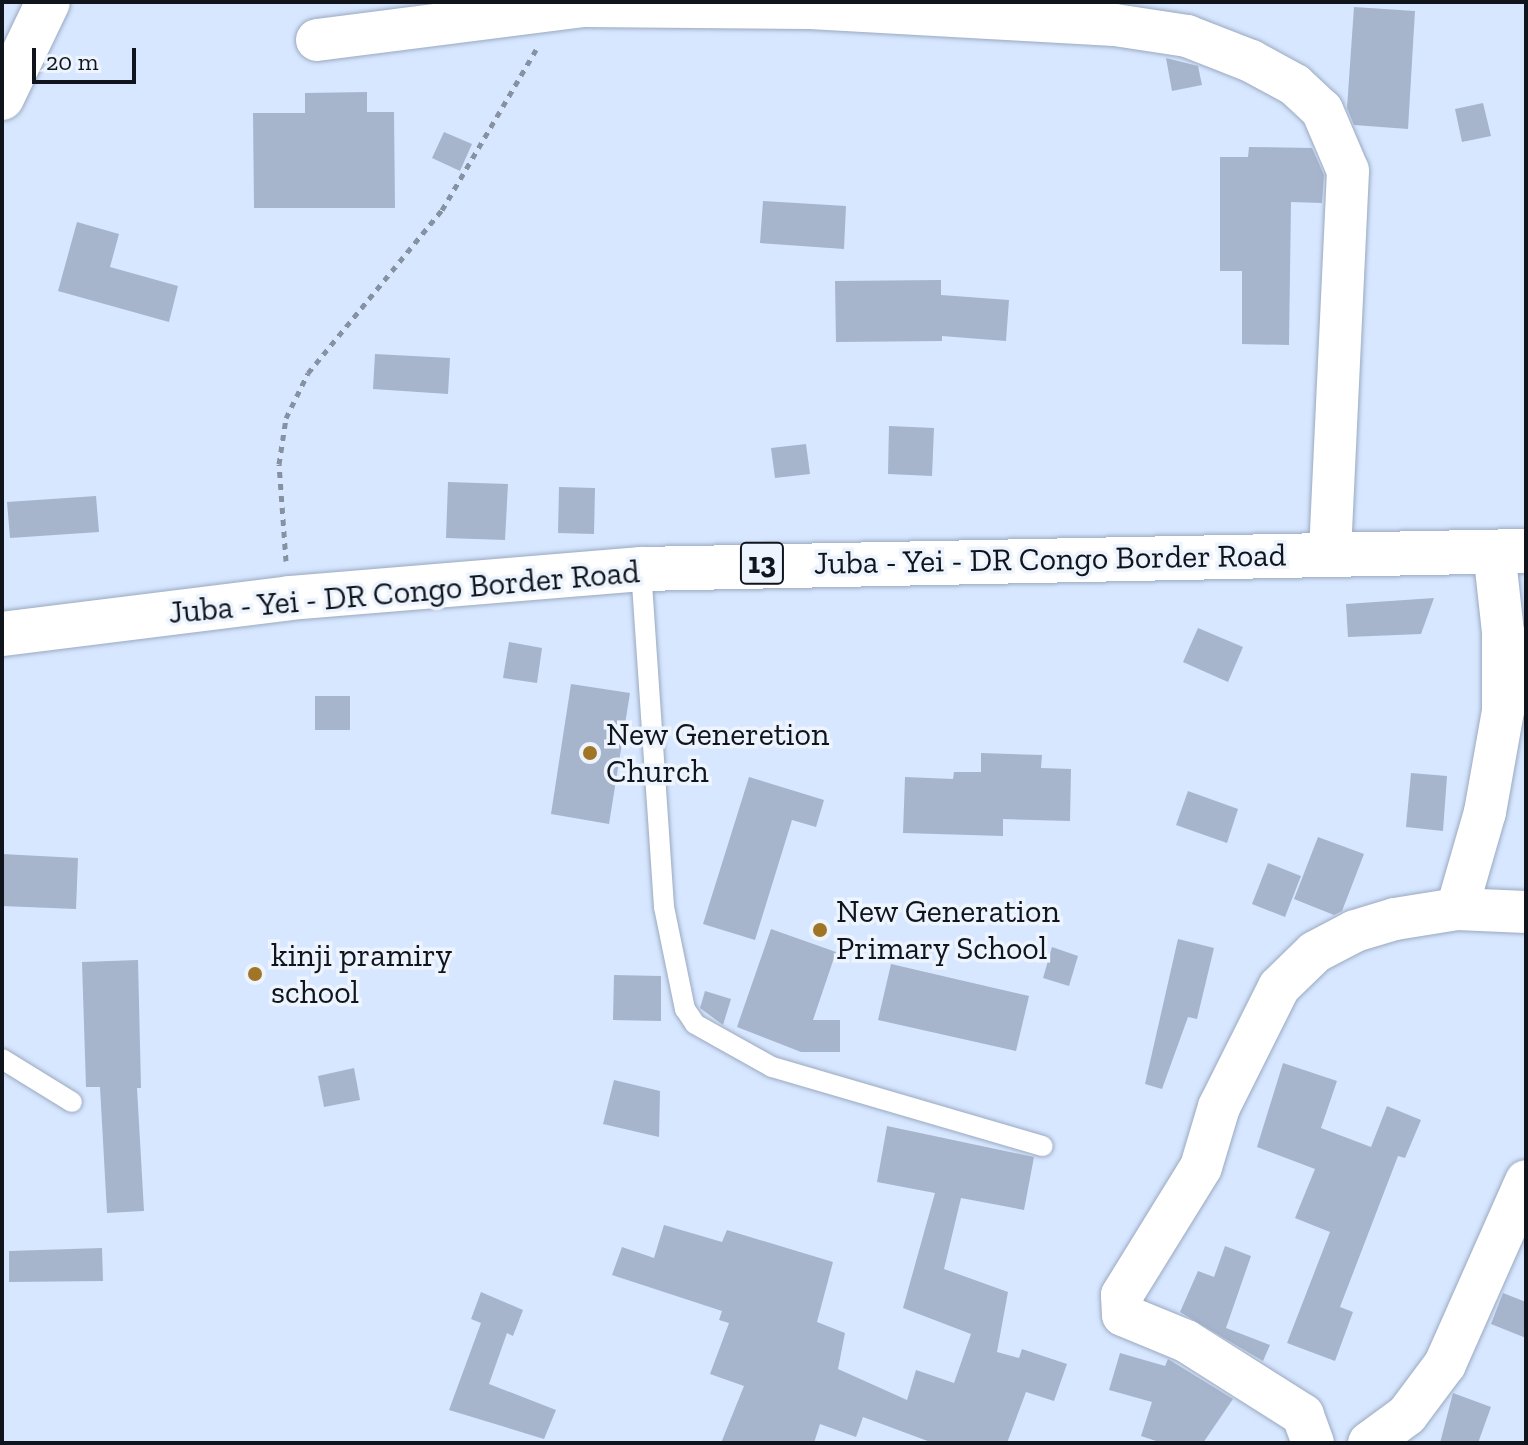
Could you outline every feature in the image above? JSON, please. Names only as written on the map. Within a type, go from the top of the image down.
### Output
[{"type":"main road","points":[[2,98],[46,3]]},
{"type":"main road","name":"Juba - Yei - DR Congo Border Road","points":[[2,634],[289,598],[641,569],[1510,551]]},
{"type":"street","points":[[317,40],[584,6],[964,13],[1115,25],[1187,36],[1251,61],[1295,85],[1322,110],[1348,171],[1330,555]]},
{"type":"street","points":[[1457,909],[1485,812],[1503,711],[1503,632],[1510,551]]},
{"type":"street","points":[[1313,1443],[1303,1415],[1186,1341],[1123,1315],[1122,1295],[1201,1167],[1219,1107],[1279,987],[1315,952],[1355,931],[1457,909],[1526,912]]},
{"type":"street","points":[[1369,1443],[1407,1415],[1445,1364],[1526,1181]]},
{"type":"lane","points":[[641,569],[664,907],[685,1009],[695,1024],[772,1067],[1043,1146]]},
{"type":"lane","points":[[2,1059],[72,1102]]},
{"type":"path","points":[[289,598],[279,464],[286,418],[308,373],[442,210],[527,60],[584,6]]},
{"type":"building","points":[[1354,7],[1415,11],[1408,129],[1354,125],[1347,108]]},
{"type":"building","points":[[1166,58],[1198,66],[1202,85],[1172,91]]},
{"type":"building","points":[[367,92],[367,112],[394,112],[395,208],[254,208],[253,113],[305,113],[305,93]]},
{"type":"building","points":[[1483,103],[1491,136],[1462,142],[1455,109]]},
{"type":"building","points":[[444,132],[472,144],[460,171],[432,158]]},
{"type":"building","points":[[1249,147],[1312,148],[1324,175],[1322,203],[1291,202],[1289,345],[1242,344],[1242,271],[1220,271],[1220,157],[1248,157]]},
{"type":"building","points":[[763,201],[846,206],[844,249],[760,243]]},
{"type":"building","points":[[77,222],[119,234],[110,267],[178,286],[169,322],[58,291]]},
{"type":"building","points":[[941,280],[941,295],[1009,300],[1006,341],[942,336],[942,341],[836,342],[835,281]]},
{"type":"building","points":[[375,354],[450,358],[448,394],[373,389]]},
{"type":"building","points":[[889,426],[934,428],[932,476],[888,474]]},
{"type":"building","points":[[806,444],[810,474],[775,478],[771,448]]},
{"type":"building","points":[[448,482],[508,484],[505,540],[446,538]]},
{"type":"building","points":[[559,487],[595,488],[594,534],[558,533]]},
{"type":"building","points":[[96,496],[99,532],[10,538],[7,502]]},
{"type":"building","points":[[1434,598],[1421,634],[1348,637],[1346,604]]},
{"type":"building","points":[[1198,628],[1243,647],[1228,682],[1183,662]]},
{"type":"building","points":[[509,642],[542,648],[537,683],[503,678]]},
{"type":"building","name":"New Generetion Church","points":[[571,684],[630,693],[609,824],[551,814]]},
{"type":"building","points":[[315,696],[350,696],[350,730],[315,730]]},
{"type":"building","points":[[981,753],[1042,755],[1041,768],[1071,769],[1070,821],[1003,819],[1003,836],[903,833],[905,777],[953,779],[954,772],[981,772]]},
{"type":"building","points":[[1411,773],[1447,776],[1443,831],[1406,827]]},
{"type":"building","points":[[749,777],[824,800],[816,827],[792,820],[755,940],[703,924]]},
{"type":"building","points":[[1188,791],[1238,809],[1227,843],[1176,825]]},
{"type":"building","points":[[1318,837],[1364,854],[1342,911],[1334,915],[1294,899]]},
{"type":"building","points":[[2,854],[78,858],[76,909],[2,906]]},
{"type":"building","points":[[1268,863],[1301,876],[1285,917],[1252,904]]},
{"type":"building","points":[[771,929],[836,952],[813,1020],[840,1020],[840,1052],[801,1052],[737,1027]]},
{"type":"building","points":[[1178,939],[1214,948],[1197,1019],[1188,1017],[1162,1089],[1145,1084]]},
{"type":"building","points":[[1052,947],[1078,956],[1069,986],[1043,978]]},
{"type":"building","points":[[138,960],[141,1088],[137,1088],[144,1211],[107,1213],[100,1087],[86,1087],[82,962]]},
{"type":"building","points":[[891,964],[1029,996],[1016,1051],[878,1020]]},
{"type":"building","points":[[614,975],[661,976],[661,1021],[613,1020]]},
{"type":"building","points":[[705,991],[731,999],[723,1025],[700,1008]]},
{"type":"building","points":[[1283,1063],[1337,1081],[1321,1128],[1371,1147],[1387,1106],[1421,1120],[1405,1158],[1398,1156],[1340,1307],[1353,1312],[1335,1361],[1287,1343],[1330,1232],[1295,1218],[1315,1169],[1257,1147]]},
{"type":"building","points":[[354,1068],[360,1100],[324,1107],[318,1076]]},
{"type":"building","points":[[614,1080],[660,1091],[659,1137],[603,1124]]},
{"type":"building","points":[[887,1126],[1034,1157],[1024,1210],[961,1198],[944,1269],[1008,1292],[997,1352],[1019,1358],[1022,1349],[1067,1364],[1054,1401],[1026,1392],[1007,1443],[933,1443],[863,1417],[856,1437],[820,1424],[814,1443],[721,1443],[744,1386],[710,1374],[729,1323],[719,1320],[722,1311],[612,1275],[622,1247],[654,1258],[664,1225],[722,1242],[727,1230],[833,1262],[817,1322],[845,1333],[838,1369],[907,1400],[916,1370],[954,1383],[971,1334],[903,1308],[935,1193],[877,1182]]},
{"type":"building","points":[[1225,1246],[1251,1256],[1226,1328],[1270,1345],[1263,1361],[1180,1312],[1198,1271],[1214,1277]]},
{"type":"building","points":[[102,1248],[103,1281],[9,1282],[9,1251]]},
{"type":"building","points":[[481,1292],[523,1310],[513,1336],[507,1333],[489,1384],[556,1410],[544,1439],[449,1410],[481,1323],[471,1319]]},
{"type":"building","points":[[1503,1293],[1526,1302],[1526,1338],[1491,1324]]},
{"type":"building","points":[[1120,1353],[1165,1366],[1168,1359],[1233,1399],[1203,1443],[1162,1443],[1141,1436],[1152,1402],[1109,1390]]},
{"type":"building","points":[[1453,1393],[1491,1407],[1478,1443],[1440,1443]]},
{"type":"place","name":"New Generetion Church","points":[[590,753]]},
{"type":"place","name":"New Generation Primary School","points":[[820,930]]},
{"type":"place","name":"kinji pramiry school","points":[[255,974]]}]
